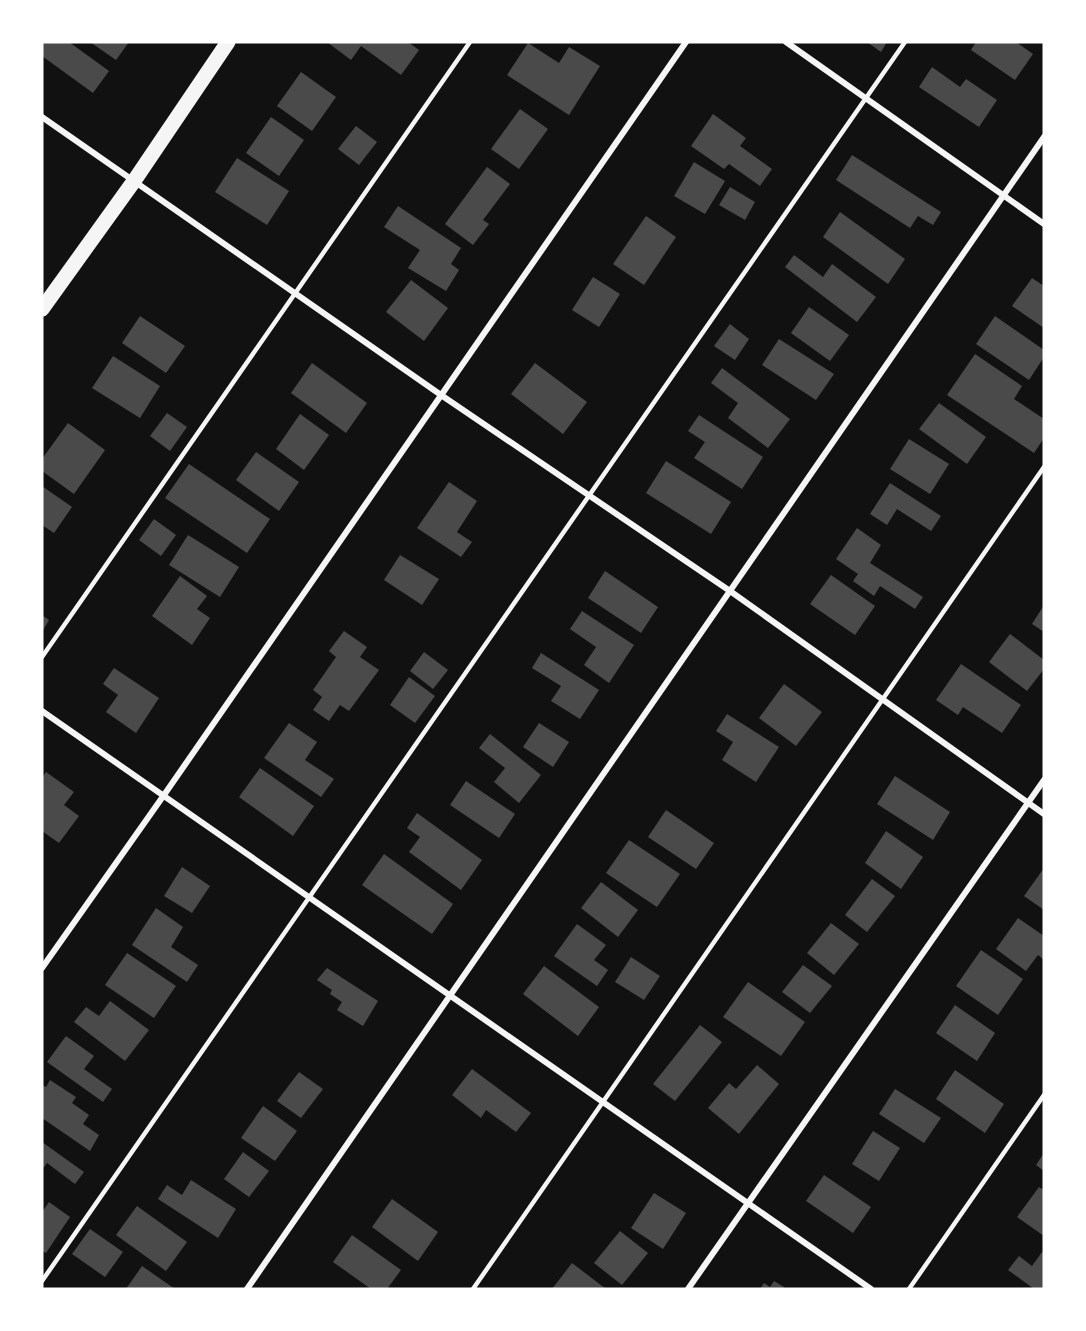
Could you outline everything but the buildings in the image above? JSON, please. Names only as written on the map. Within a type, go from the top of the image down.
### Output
[{"type":"main road","points":[[42,309],[134,181],[228,42]]},
{"type":"street","points":[[42,968],[686,42]]},
{"type":"street","points":[[786,42],[1044,224]]},
{"type":"street","points":[[42,117],[441,395],[730,591],[1044,814]]},
{"type":"street","points":[[247,1289],[1044,137]]},
{"type":"street","points":[[42,711],[871,1289]]},
{"type":"street","points":[[688,1289],[1044,780]]},
{"type":"lane","points":[[42,657],[470,42]]},
{"type":"lane","points":[[42,1281],[905,42]]},
{"type":"lane","points":[[473,1289],[1044,467]]},
{"type":"lane","points":[[909,1289],[1044,1095]]}]
